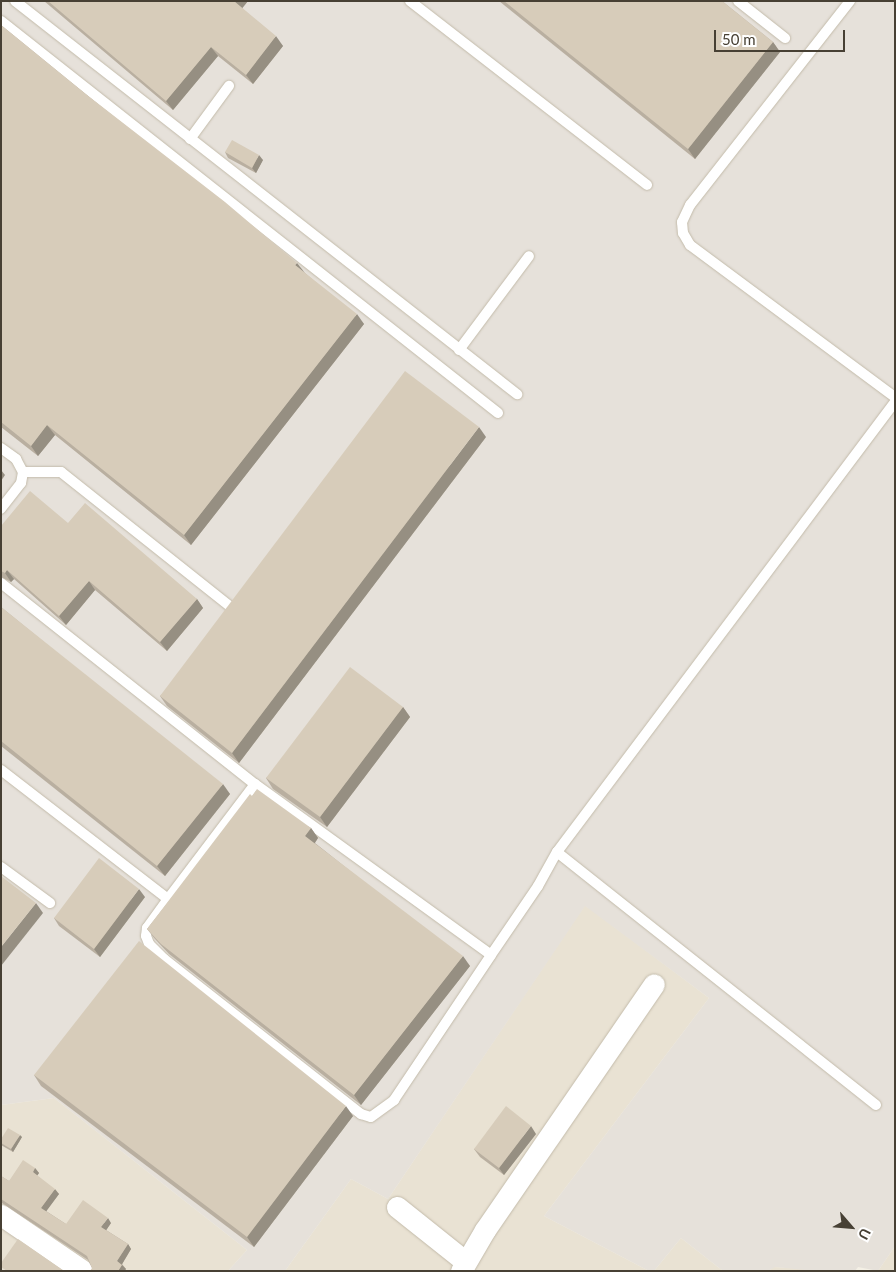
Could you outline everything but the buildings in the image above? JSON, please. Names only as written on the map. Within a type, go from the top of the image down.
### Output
[{"type":"street","points":[[397,1207],[464,1267],[654,984]]},
{"type":"street","points":[[1,1215],[83,1271]]},
{"type":"lane","points":[[15,1],[517,394]]},
{"type":"lane","points":[[410,1],[647,185]]},
{"type":"lane","points":[[738,1],[785,38]]},
{"type":"lane","points":[[850,1],[690,205],[682,222],[683,233],[690,245],[895,397]]},
{"type":"lane","points":[[1,21],[498,413]]},
{"type":"lane","points":[[190,139],[229,86]]},
{"type":"lane","points":[[459,350],[529,256]]},
{"type":"lane","points":[[255,784],[147,928],[146,936],[156,952],[361,1114],[371,1117],[381,1113],[405,1087],[538,886],[557,852],[895,402]]},
{"type":"lane","points":[[1,448],[16,460],[24,472],[21,483],[1,509]]},
{"type":"lane","points":[[24,472],[61,472],[232,608]]},
{"type":"lane","points":[[1,583],[255,784],[491,955]]},
{"type":"lane","points":[[1,770],[168,899]]},
{"type":"lane","points":[[557,852],[876,1105]]},
{"type":"lane","points":[[1,867],[50,903]]},
{"type":"shaded area","points":[[1,1],[895,1],[895,1246],[878,1271],[858,1267],[855,1271],[816,1271],[775,1267],[768,1271],[723,1271],[681,1238],[654,1271],[649,1271],[544,1216],[709,998],[585,906],[388,1199],[351,1179],[285,1271],[228,1271],[247,1250],[54,1098],[1,1105]]},
{"type":"shaded area","points":[[585,905],[709,998],[544,1216],[649,1271],[285,1271],[351,1179],[388,1199]]},
{"type":"shaded area","points":[[54,1098],[247,1250],[228,1271],[1,1271],[1,1105]]},
{"type":"shaded area","points":[[681,1238],[723,1271],[654,1271]]},
{"type":"shaded area","points":[[895,1246],[895,1271],[878,1271]]},
{"type":"shaded area","points":[[774,1267],[812,1269],[816,1271],[768,1271]]}]
